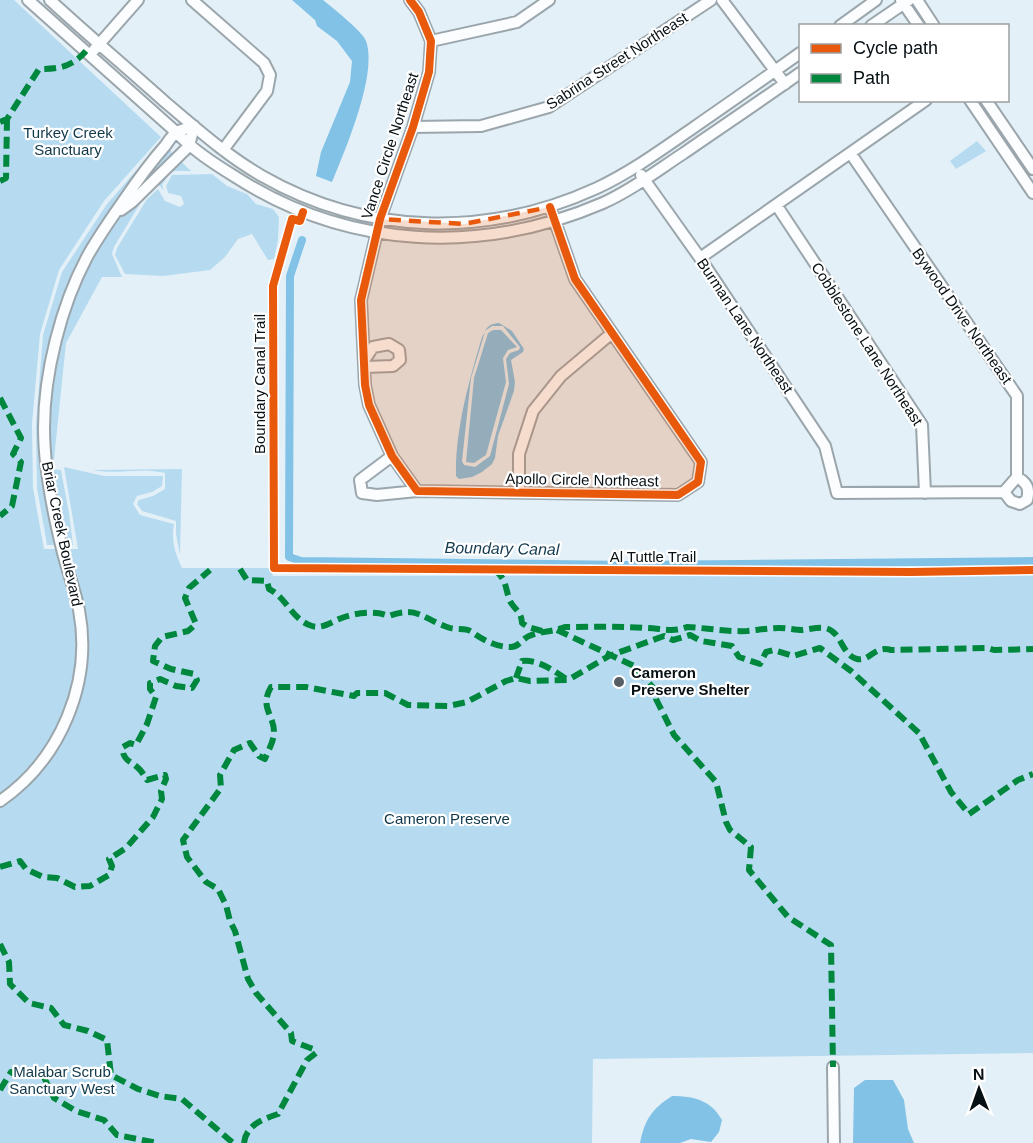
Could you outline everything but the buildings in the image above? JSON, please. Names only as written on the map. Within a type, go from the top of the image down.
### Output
[{"type":"street","points":[[28,0],[189,146],[253,189],[303,212],[333,222],[376,233],[420,238],[465,238],[516,231],[554,221],[604,202],[644,180],[799,74]]},
{"type":"street","points":[[50,0],[194,126],[223,150],[261,176],[306,198],[339,210],[380,219],[421,224],[464,224],[513,217],[550,207],[597,188],[635,167],[799,54]]},
{"type":"street","points":[[90,55],[138,0]]},
{"type":"street","points":[[192,0],[264,63],[270,75],[267,91],[223,150]]},
{"type":"street","name":"Vance Circle Northeast","points":[[376,233],[413,127],[429,72],[431,41],[419,12],[410,0]]},
{"type":"street","points":[[431,41],[517,22],[549,0]]},
{"type":"street","name":"Sabrina Street Northeast","points":[[413,127],[481,126],[549,107],[711,0]]},
{"type":"street","points":[[723,0],[785,84]]},
{"type":"street","points":[[843,24],[876,0]]},
{"type":"street","points":[[916,0],[933,24]]},
{"type":"street","points":[[874,24],[905,1],[918,24]]},
{"type":"street","points":[[700,258],[923,102]]},
{"type":"street","points":[[971,102],[1031,187]]},
{"type":"street","points":[[987,102],[1033,169]]},
{"type":"street","points":[[176,132],[194,126]]},
{"type":"street","points":[[189,146],[194,126]]},
{"type":"street","name":"Briar Creek Boulevard","points":[[0,801],[21,787],[57,740],[70,714],[81,663],[79,611],[63,554],[46,472],[45,412],[48,374],[69,298],[87,258],[111,217],[176,132]]},
{"type":"street","name":"Briar Creek Boulevard","points":[[111,217],[132,202],[189,146]]},
{"type":"street","name":"Bywood Drive Northeast","points":[[851,154],[1017,396],[1017,477]]},
{"type":"street","name":"Burman Lane Northeast","points":[[635,167],[700,258],[825,446],[837,493],[925,493]]},
{"type":"street","name":"Cobblestone Lane Northeast","points":[[777,206],[922,425],[925,493]]},
{"type":"street","name":"Apollo Circle Northeast","points":[[392,456],[360,480],[362,493],[377,495],[417,491],[678,495],[698,482],[700,462],[575,279],[550,207]]},
{"type":"street","points":[[376,233],[361,300],[365,386],[369,405],[392,456],[417,491]]},
{"type":"street","points":[[519,492],[519,454],[533,411],[561,376],[612,333]]},
{"type":"street","points":[[925,493],[1004,492],[1017,477],[1026,482],[1029,492],[1027,500],[1020,504],[1011,501],[1004,492]]},
{"type":"street","points":[[833,1067],[834,1143]]},
{"type":"highlighted area","points":[[550,207],[575,279],[701,462],[698,482],[678,495],[417,491],[392,456],[374,418],[365,385],[361,300],[380,219],[464,224]]},
{"type":"green space","name":"Cameron Preserve","points":[[0,0],[14,0],[161,137],[104,201],[59,270],[40,334],[32,424],[33,488],[44,549],[78,549],[64,467],[104,476],[163,476],[162,486],[152,492],[137,496],[133,504],[140,515],[174,524],[174,546],[182,568],[270,568],[273,576],[1033,575],[1033,1053],[593,1059],[592,1143],[0,1143]]},
{"type":"green space","points":[[977,141],[986,151],[956,169],[950,161]]},
{"type":"green space","points":[[161,142],[191,171],[171,171],[162,185],[164,191],[157,185],[144,197],[112,254],[122,277],[102,277],[66,343],[53,469],[61,470],[73,545],[47,545],[37,488],[36,424],[43,335],[62,272],[107,204]]},
{"type":"green space","points":[[212,174],[227,186],[247,194],[256,204],[273,209],[279,217],[274,259],[268,260],[252,234],[238,239],[225,257],[210,270],[163,276],[125,274],[115,255],[117,248],[147,199],[158,189],[165,201],[180,207],[184,204],[181,196],[168,193],[166,186],[172,175]]},
{"type":"green space","points":[[182,469],[180,555],[176,521],[142,511],[137,504],[139,500],[165,489],[165,473],[92,470]]},
{"type":"shaded area","points":[[292,0],[323,0],[354,26],[366,41],[369,55],[364,92],[352,132],[332,182],[316,176],[321,152],[350,82],[352,61],[337,41],[317,26],[315,20]]},
{"type":"shaded area","points":[[499,323],[512,331],[524,349],[511,360],[515,382],[514,391],[498,436],[492,464],[472,477],[459,479],[456,476],[456,459],[460,423],[468,388],[482,337],[485,332],[471,378],[462,461],[464,465],[475,467],[490,456],[509,384],[506,359],[510,353],[519,350],[520,347],[503,326],[492,326],[485,331],[491,325]]},
{"type":"shaded area","points":[[501,330],[517,347],[508,350],[503,358],[506,382],[486,455],[474,463],[466,462],[474,378],[488,333]]},
{"type":"shaded area","points":[[865,1080],[893,1080],[904,1100],[908,1129],[914,1143],[853,1143],[854,1088]]},
{"type":"shaded area","points":[[672,1096],[701,1100],[718,1113],[722,1120],[719,1132],[711,1142],[691,1139],[680,1143],[640,1143],[650,1115]]},
{"type":"waterway","name":"Boundary Canal","points":[[302,240],[290,276],[289,557],[301,561],[630,565],[1033,561]]},
{"type":"marked path","points":[[0,122],[7,119],[39,69],[65,66],[76,61],[86,51]]},
{"type":"marked path","points":[[0,181],[6,178],[7,119]]},
{"type":"marked path","points":[[0,398],[21,438],[13,454],[21,462],[12,506],[0,516]]},
{"type":"marked path","points":[[240,569],[247,580],[267,581],[269,589],[280,597],[299,619],[315,627],[357,614],[377,613],[389,616],[407,612],[421,615],[450,628],[470,631],[505,647],[513,647],[534,634],[565,627],[672,630],[687,627],[740,631],[825,628],[831,630],[848,653],[857,659],[885,649],[1033,649]]},
{"type":"marked path","points":[[0,867],[20,861],[26,869],[43,877],[57,878],[75,887],[90,886],[109,875],[112,866],[109,859],[126,848],[153,817],[162,799],[161,791],[166,779],[165,775],[147,780],[140,770],[125,757],[123,747],[130,743],[136,745],[147,724],[156,697],[150,689],[150,683],[160,679],[176,686],[192,688],[197,680],[194,674],[171,669],[153,661],[155,646],[162,637],[188,631],[196,624],[185,598],[189,588],[210,570]]},
{"type":"marked path","points":[[494,570],[503,580],[510,601],[519,613],[522,623],[542,631]]},
{"type":"marked path","points":[[557,630],[634,666],[656,691],[656,699],[674,735],[716,782],[730,830],[751,847],[749,870],[788,917],[831,945],[833,1067]]},
{"type":"marked path","points":[[244,1143],[252,1127],[278,1114],[307,1060],[316,1053],[313,1049],[292,1041],[291,1033],[256,993],[248,979],[226,905],[218,889],[206,882],[187,857],[183,840],[221,788],[220,775],[234,750],[250,743],[259,756],[265,759],[274,735],[266,700],[271,687],[306,687],[354,696],[357,693],[385,693],[408,705],[448,706],[467,702],[516,678],[530,681],[568,680],[609,656],[664,636],[673,640],[690,635],[701,641],[732,646],[739,657],[760,664],[766,652],[774,650],[793,656],[820,648],[851,671],[919,733],[951,792],[969,814],[1018,780],[1033,774]]},
{"type":"marked path","points":[[516,678],[522,661],[528,661],[546,667],[568,680]]},
{"type":"marked path","points":[[0,944],[9,962],[10,984],[29,1003],[51,1008],[64,1025],[88,1031],[107,1040],[111,1075],[138,1089],[160,1096],[182,1099],[233,1143]]},
{"type":"marked path","points":[[0,1090],[11,1072],[42,1073],[54,1098],[76,1111],[104,1120],[117,1135],[158,1143]]},
{"type":"cycle path","points":[[410,0],[419,12],[431,41],[429,72],[413,127],[380,219],[361,300],[365,385],[369,405],[392,456],[417,491],[678,495],[698,482],[701,462],[575,279],[550,207]]},
{"type":"cycle path","name":"Boundary Canal Trail","points":[[303,212],[300,221],[292,219],[273,286],[274,568],[911,572],[1033,570]]},
{"type":"place","name":"Cameron Preserve Shelter","points":[[619,682]]},
{"type":"park label","name":"Turkey Creek Sanctuary","points":[[68,142]]},
{"type":"park label","name":"Malabar Scrub Sanctuary West","points":[[62,1080]]}]
